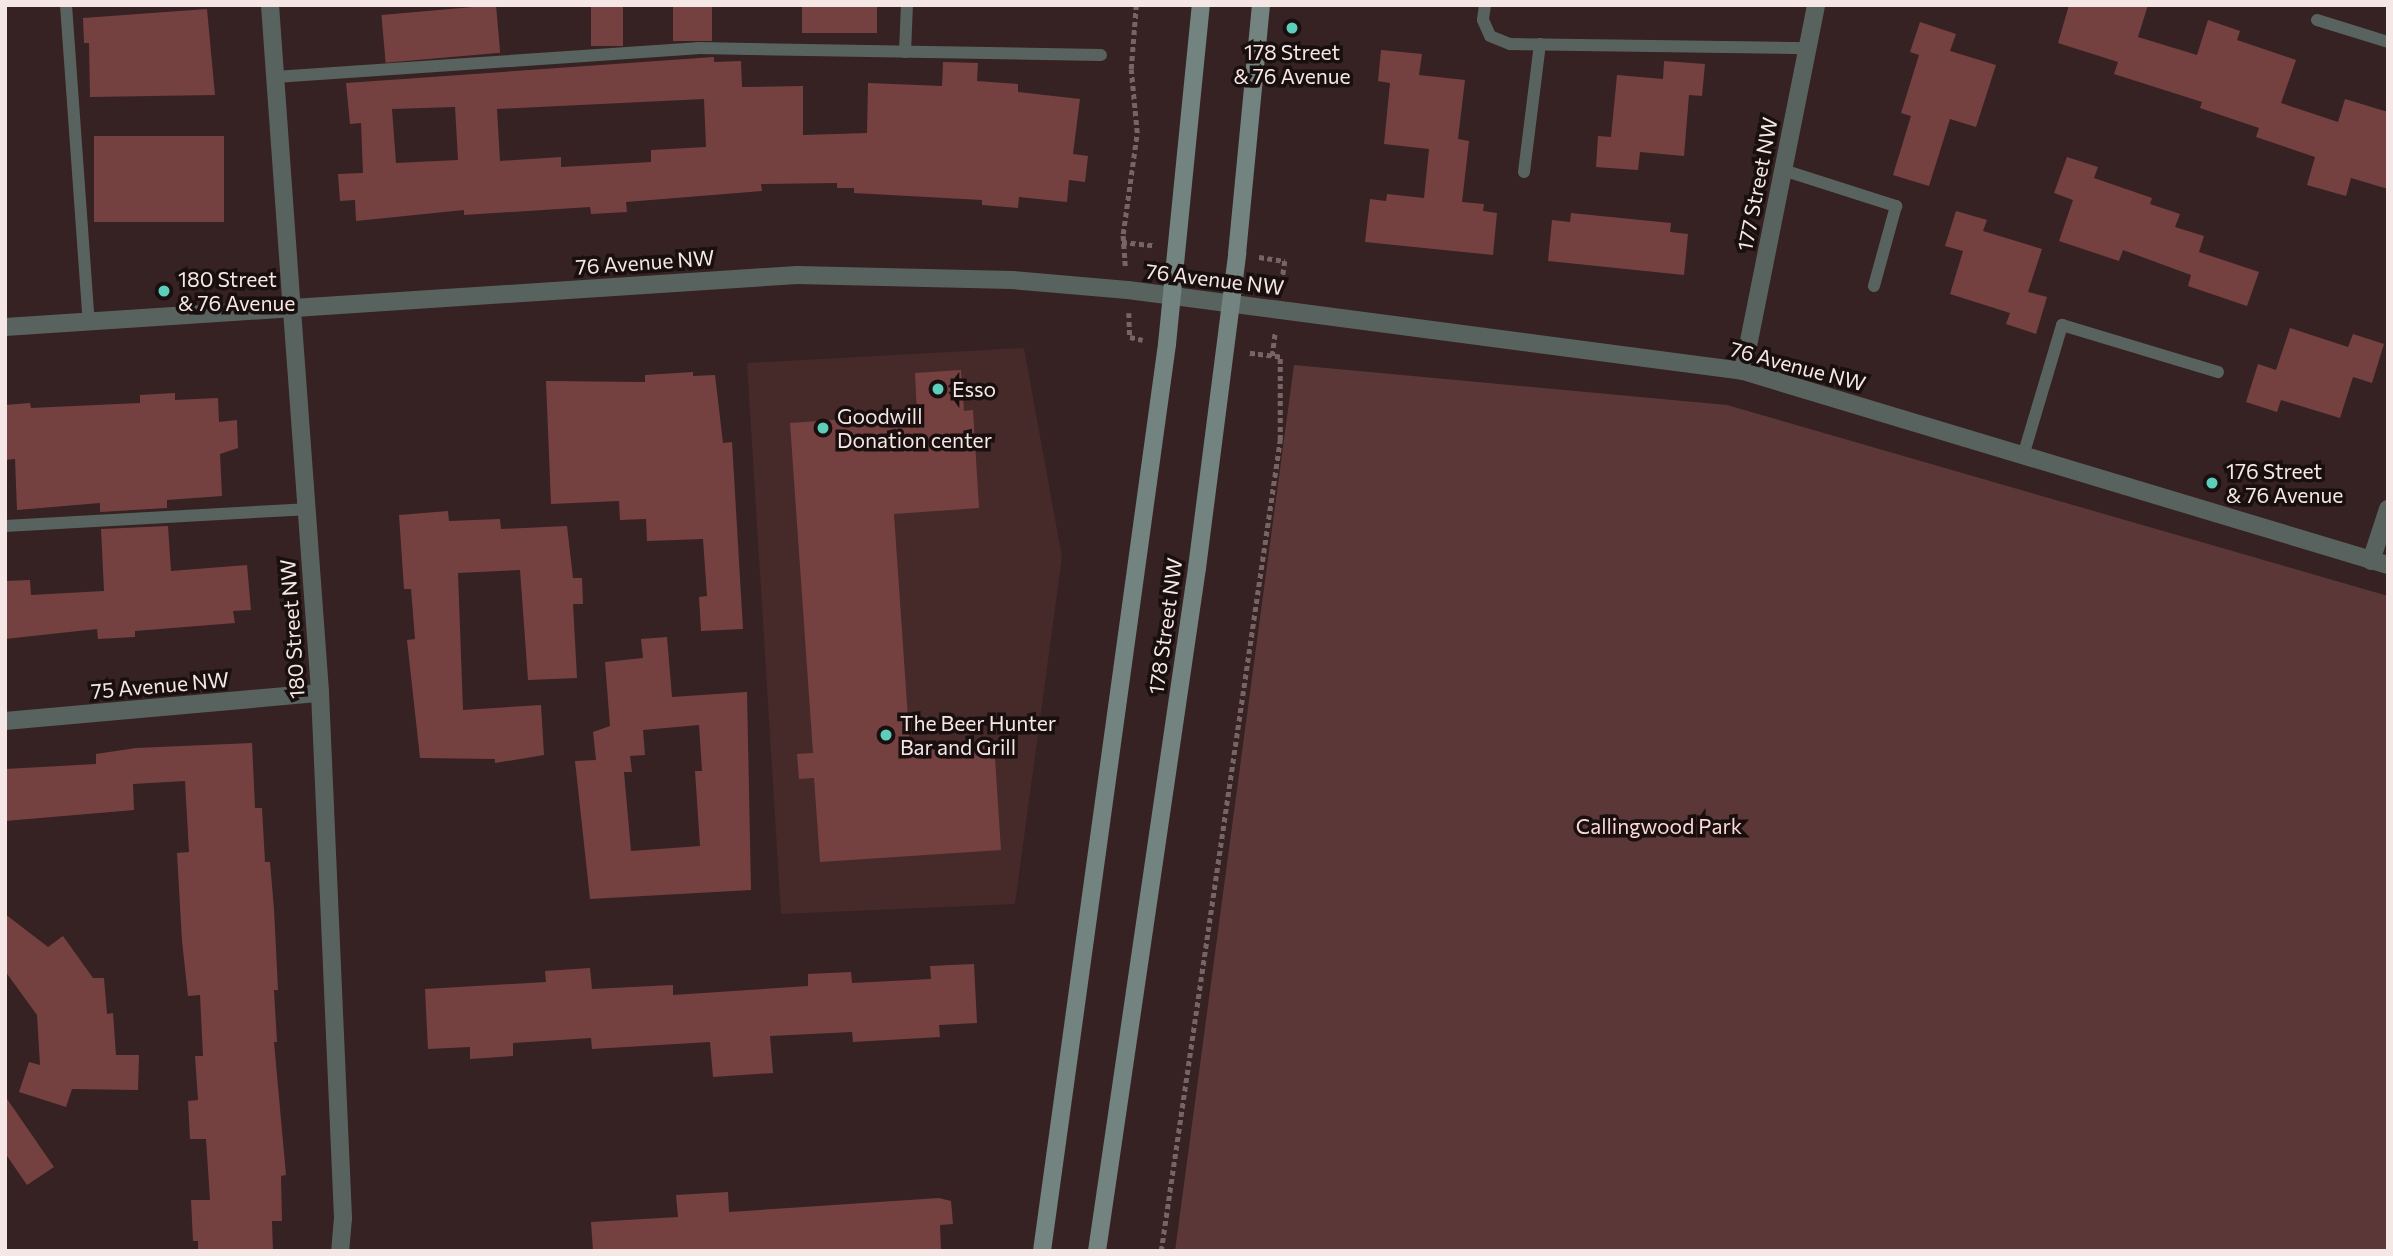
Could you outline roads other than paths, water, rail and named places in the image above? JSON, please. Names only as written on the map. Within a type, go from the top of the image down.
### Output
[{"type":"main road","name":"178 Street NW","points":[[1042,1251],[1115,749],[1172,297],[1201,5]]},
{"type":"main road","name":"178 Street NW","points":[[1097,1251],[1197,568],[1261,5]]},
{"type":"street","name":"180 Street NW","points":[[270,5],[320,693],[344,1218],[340,1251]]},
{"type":"street","name":"177 Street NW","points":[[1743,371],[1816,5]]},
{"type":"street","name":"76 Avenue NW","points":[[5,327],[836,274],[1012,280],[1229,304],[1743,371],[2380,563]]},
{"type":"street","points":[[2380,563],[2388,509]]},
{"type":"street","name":"75 Avenue NW","points":[[5,721],[320,693]]},
{"type":"lane","points":[[66,5],[89,322]]},
{"type":"lane","points":[[905,52],[907,5]]},
{"type":"lane","points":[[1485,5],[1483,20],[1490,36],[1510,44],[1808,48]]},
{"type":"lane","points":[[2317,20],[2388,42]]},
{"type":"lane","points":[[1524,172],[1540,44]]},
{"type":"lane","points":[[275,77],[697,48],[1101,55]]},
{"type":"lane","points":[[1783,170],[1896,206],[1874,286]]},
{"type":"lane","points":[[2023,456],[2062,325],[2218,372]]},
{"type":"lane","points":[[5,526],[306,509]]},
{"type":"place","name":"178 Street & 76 Avenue","points":[[1292,28]]},
{"type":"place","name":"180 Street & 76 Avenue","points":[[164,291]]},
{"type":"place","name":"Esso","points":[[938,389]]},
{"type":"place","name":"Goodwill Donation center","points":[[823,428]]},
{"type":"place","name":"176 Street & 76 Avenue","points":[[2212,483]]},
{"type":"place","name":"The Beer Hunter Bar and Grill","points":[[886,735]]},
{"type":"park label","name":"Callingwood Park","points":[[1659,826]]}]
